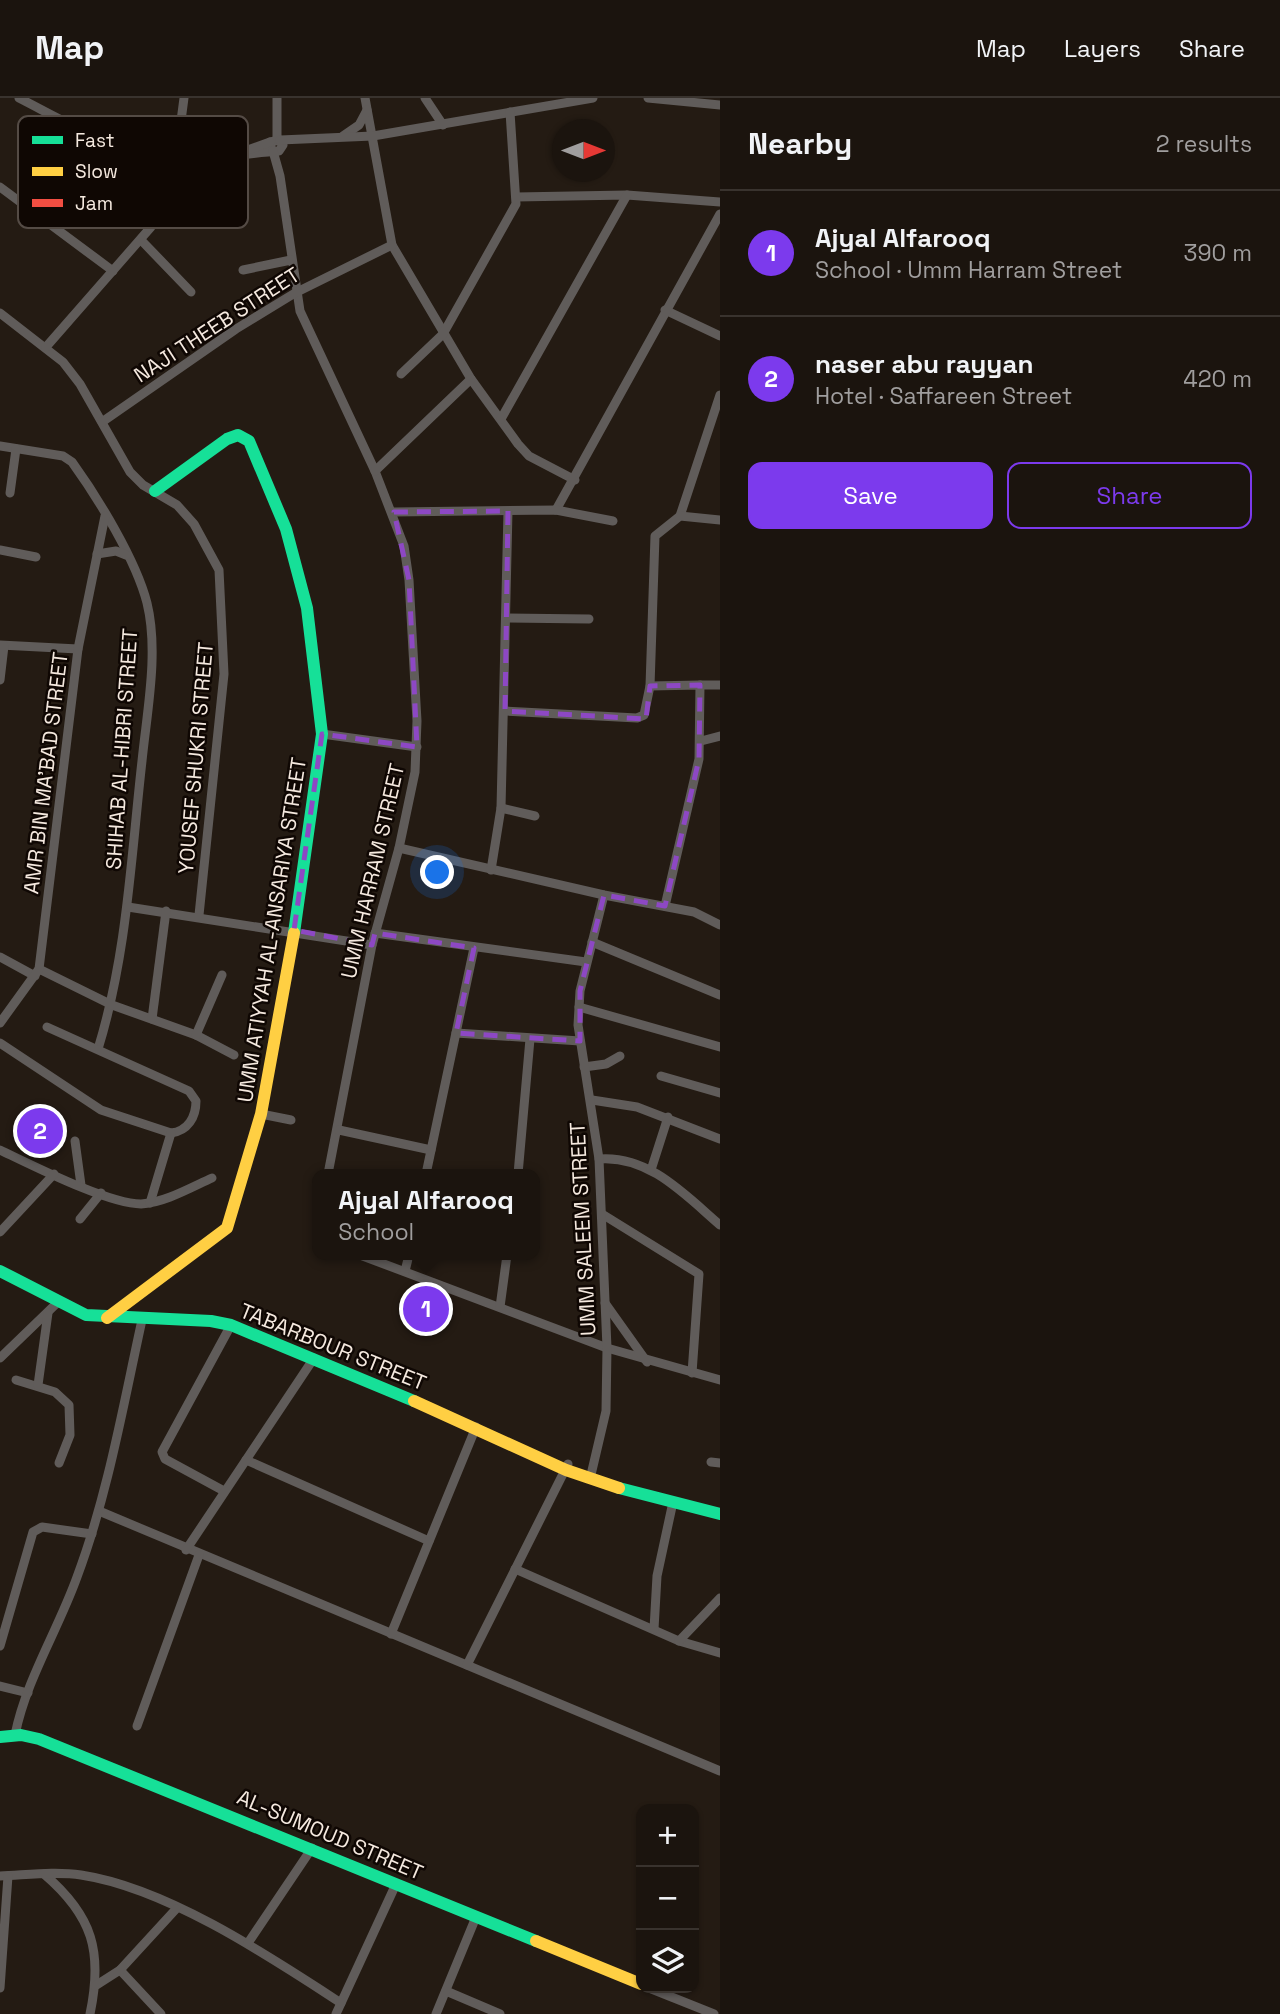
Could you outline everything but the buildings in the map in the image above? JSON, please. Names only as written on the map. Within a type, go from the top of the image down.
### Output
[{"type":"street","points":[[182,116],[184,98]]},
{"type":"street","name":"UMM HARRAM STREET","points":[[277,98],[277,146],[295,293],[308,331],[394,512],[409,580],[417,747],[415,772],[399,848],[372,945],[339,1130],[329,1169]]},
{"type":"street","points":[[365,98],[392,245],[471,379],[527,453],[575,480]]},
{"type":"street","points":[[425,98],[443,125]]},
{"type":"street","points":[[248,153],[319,139],[373,136],[443,125],[593,98]]},
{"type":"street","points":[[648,98],[720,105]]},
{"type":"street","points":[[23,99],[59,116]]},
{"type":"street","points":[[338,137],[353,130],[367,110]]},
{"type":"street","points":[[401,374],[443,334],[515,206],[510,112]]},
{"type":"street","points":[[0,187],[18,200]]},
{"type":"street","points":[[516,197],[627,195],[720,202]]},
{"type":"street","points":[[501,419],[627,195]]},
{"type":"street","points":[[555,510],[575,480],[665,310],[720,214]]},
{"type":"street","points":[[55,228],[113,271]]},
{"type":"street","points":[[46,347],[149,228]]},
{"type":"street","points":[[141,240],[191,292]]},
{"type":"street","name":"NAJI THEEB STREET","points":[[102,422],[196,355],[295,293],[392,245]]},
{"type":"street","points":[[243,270],[291,260]]},
{"type":"street","points":[[665,310],[720,336]]},
{"type":"street","name":"YOUSEF SHUKRI STREET","points":[[0,313],[46,347],[75,377],[130,472],[139,482],[177,505],[194,524],[215,560],[220,578],[224,674],[199,915]]},
{"type":"street","points":[[375,471],[471,379]]},
{"type":"street","points":[[505,711],[637,718],[647,709],[655,536],[680,516],[720,395]]},
{"type":"street","name":"UMM ATIYYAH AL-ANSARIYA STREET","points":[[107,1318],[227,1228],[261,1114],[311,833],[322,734],[307,608],[286,529],[249,441],[242,435],[227,439],[155,491]]},
{"type":"street","name":"SHIHAB AL-HIBRI STREET","points":[[0,446],[68,459],[127,555],[146,601],[151,638],[146,724],[128,907],[112,1005],[98,1049]]},
{"type":"street","points":[[10,493],[16,449]]},
{"type":"street","points":[[394,512],[555,510],[613,521]]},
{"type":"street","points":[[491,870],[501,808],[508,511]]},
{"type":"street","name":"AMR BIN MA’BAD STREET","points":[[0,1023],[37,972],[78,649],[105,516]]},
{"type":"street","points":[[680,516],[720,520]]},
{"type":"street","points":[[0,550],[36,558]]},
{"type":"street","points":[[97,554],[116,551],[127,555]]},
{"type":"street","points":[[507,618],[589,619]]},
{"type":"street","points":[[0,680],[2,646],[78,649]]},
{"type":"street","points":[[665,906],[696,779],[701,741],[700,685]]},
{"type":"street","points":[[650,686],[720,685]]},
{"type":"street","points":[[322,734],[417,747]]},
{"type":"street","points":[[701,741],[720,736]]},
{"type":"street","points":[[501,808],[535,816]]},
{"type":"street","points":[[399,848],[604,895],[702,914],[720,925]]},
{"type":"street","name":"UMM SALEEM STREET","points":[[594,1476],[608,1386],[607,1348],[599,1159],[592,1100],[580,1041],[579,1007],[586,962],[604,895]]},
{"type":"street","points":[[128,907],[199,915],[372,945]]},
{"type":"street","points":[[152,1018],[166,911]]},
{"type":"street","points":[[375,933],[586,962]]},
{"type":"street","points":[[592,942],[720,995]]},
{"type":"street","points":[[427,1169],[474,948]]},
{"type":"street","points":[[0,957],[112,1005],[196,1035],[234,1055]]},
{"type":"street","points":[[196,1035],[222,975]]},
{"type":"street","points":[[579,1007],[720,1047]]},
{"type":"street","points":[[0,1043],[101,1110],[171,1133],[183,1130],[192,1119],[196,1105],[193,1094],[47,1027]]},
{"type":"street","points":[[456,1033],[580,1041]]},
{"type":"street","points":[[518,1169],[530,1039]]},
{"type":"street","points":[[584,1068],[606,1065],[620,1056]]},
{"type":"street","points":[[661,1076],[720,1093]]},
{"type":"street","points":[[592,1100],[626,1104],[668,1117],[720,1139]]},
{"type":"street","points":[[261,1114],[291,1120]]},
{"type":"street","points":[[651,1170],[668,1117]]},
{"type":"street","points":[[339,1130],[431,1150]]},
{"type":"street","points":[[150,1203],[171,1133]]},
{"type":"street","points":[[75,1140],[81,1185]]},
{"type":"street","points":[[0,1150],[101,1193],[130,1202],[150,1203],[212,1178]]},
{"type":"street","points":[[599,1159],[623,1158],[651,1170],[720,1225]]},
{"type":"street","points":[[0,1232],[54,1174]]},
{"type":"street","points":[[80,1219],[101,1193]]},
{"type":"street","points":[[602,1214],[699,1274],[692,1373]]},
{"type":"street","points":[[374,1260],[647,1362],[720,1380]]},
{"type":"street","points":[[405,1271],[408,1260]]},
{"type":"street","points":[[500,1307],[506,1260]]},
{"type":"street","name":"TABARBOUR STREET","points":[[0,1271],[53,1308],[107,1318],[203,1320],[231,1325],[314,1357],[564,1466],[669,1501],[720,1514]]},
{"type":"street","points":[[604,1301],[647,1362]]},
{"type":"street","points":[[0,1358],[53,1308]]},
{"type":"street","points":[[38,1385],[53,1308]]},
{"type":"street","points":[[15,1735],[28,1693],[64,1611],[92,1534],[142,1320]]},
{"type":"street","points":[[224,1492],[164,1459],[162,1452],[231,1325]]},
{"type":"street","points":[[186,1550],[314,1357]]},
{"type":"street","points":[[16,1380],[38,1385],[64,1398],[69,1405],[71,1435],[59,1463]]},
{"type":"street","points":[[391,1634],[476,1427]]},
{"type":"street","points":[[246,1460],[429,1541]]},
{"type":"street","points":[[467,1665],[564,1466]]},
{"type":"street","points":[[654,1629],[657,1576],[669,1501]]},
{"type":"street","points":[[99,1511],[186,1550],[720,1771]]},
{"type":"street","points":[[0,1646],[33,1532],[42,1527],[92,1534]]},
{"type":"street","points":[[136,1726],[199,1555]]},
{"type":"street","points":[[515,1569],[679,1641],[720,1653]]},
{"type":"street","points":[[679,1641],[720,1598]]},
{"type":"street","points":[[0,1686],[28,1693]]},
{"type":"street","name":"AL-SUMOUD STREET","points":[[0,1737],[15,1735],[39,1740],[312,1848],[636,1982]]},
{"type":"street","points":[[248,1943],[312,1848]]},
{"type":"street","points":[[0,1988],[4,1876],[44,1874],[97,1878],[176,1909],[248,1943],[341,2003]]},
{"type":"street","points":[[44,1874],[76,1906],[87,1924],[96,1965],[90,2014]]},
{"type":"street","points":[[336,2014],[397,1884]]},
{"type":"street","points":[[95,1986],[120,1970],[176,1909]]},
{"type":"street","points":[[436,2014],[476,1917]]},
{"type":"street","points":[[120,1970],[161,2014]]},
{"type":"street","points":[[446,1991],[500,2014]]},
{"type":"street","points":[[660,1993],[699,2011],[713,2014]]},
{"type":"highlighted area","points":[[508,511],[505,711],[646,719],[650,686],[700,685],[699,759],[665,906],[604,895],[580,991],[580,1041],[456,1033],[474,948],[375,933],[372,945],[294,930],[322,734],[417,747],[409,580],[394,512]]},
{"type":"traffic: fast","points":[[155,491],[227,439],[238,435],[249,441],[286,529],[307,608],[322,734],[294,933]]},
{"type":"traffic: fast","points":[[0,1271],[86,1315],[211,1321],[231,1325],[414,1401]]},
{"type":"traffic: fast","points":[[619,1488],[720,1514]]},
{"type":"traffic: fast","points":[[0,1737],[21,1735],[39,1739],[536,1941]]},
{"type":"traffic: slow","points":[[107,1318],[227,1228],[261,1114],[294,933]]},
{"type":"traffic: slow","points":[[414,1401],[566,1470],[619,1488]]},
{"type":"traffic: slow","points":[[536,1941],[636,1982]]},
{"type":"place","name":"naser abu rayyan","points":[[40,1131]]},
{"type":"place","name":"Ajyal Alfarooq","points":[[426,1309]]}]
